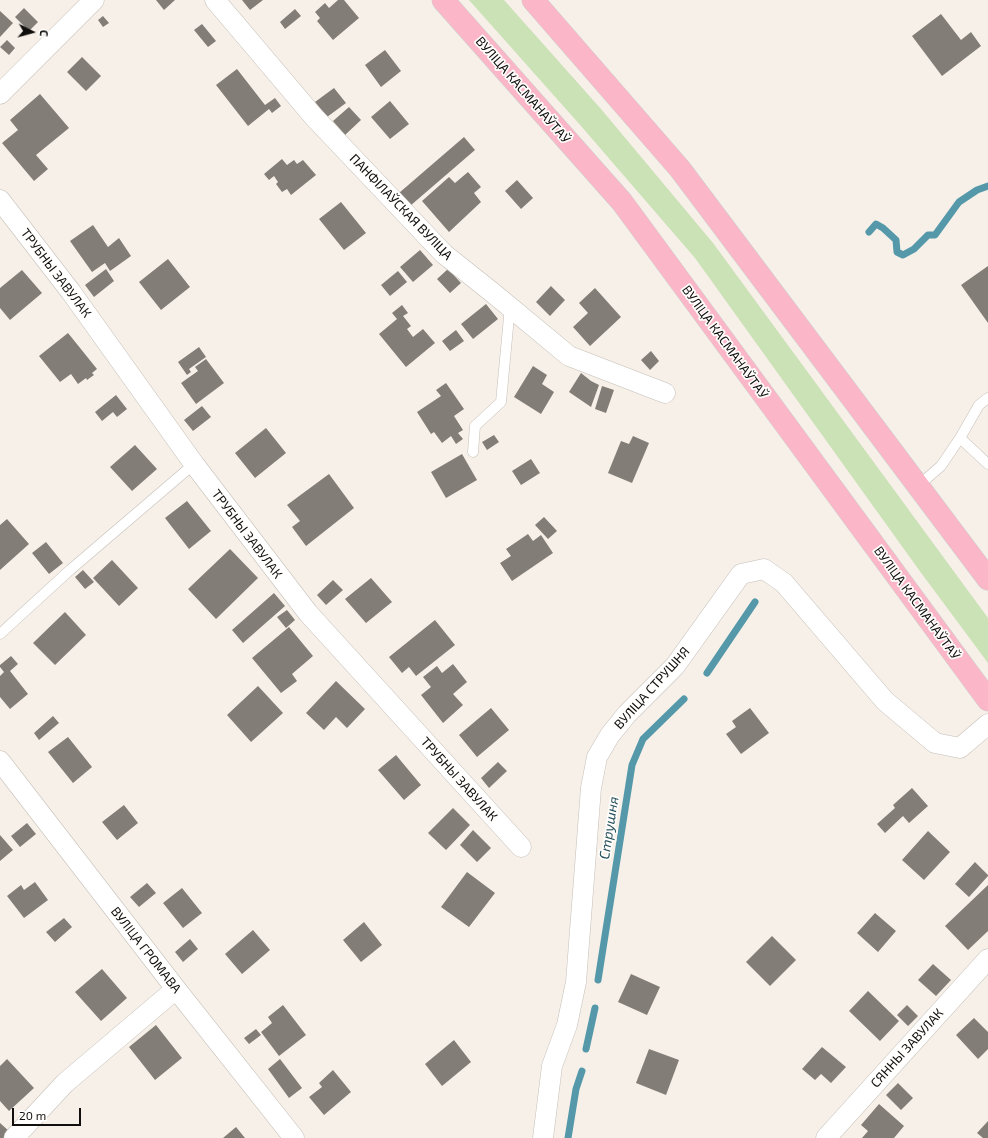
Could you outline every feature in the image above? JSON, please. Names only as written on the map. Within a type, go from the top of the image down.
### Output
[{"type":"main road","name":"ВУЛІЦА КАСМАНАЎТАЎ","points":[[443,0],[622,202],[988,700]]},
{"type":"main road","points":[[533,0],[680,170],[988,579]]},
{"type":"street","points":[[0,94],[94,0]]},
{"type":"street","name":"ПАНФІЛАЎСКАЯ ВУЛІЦА","points":[[215,0],[314,117],[444,254],[510,306],[568,356],[665,393]]},
{"type":"street","name":"ТРУБНЫ ЗАВУЛАК","points":[[0,200],[72,292],[194,464],[308,613],[521,847]]},
{"type":"street","name":"ВУЛІЦА СТРУШНЯ","points":[[543,1138],[552,1066],[567,1024],[576,982],[591,788],[597,757],[610,735],[627,714],[675,666],[741,574],[764,569],[784,583],[885,701],[935,743],[960,748],[988,724]]},
{"type":"street","name":"ВУЛІЦА ГРОМАВА","points":[[0,761],[176,989],[294,1138]]},
{"type":"street","name":"СЯННЫ ЗАВУЛАК","points":[[826,1138],[988,958]]},
{"type":"street","points":[[14,1138],[65,1083],[176,989]]},
{"type":"lane","points":[[474,452],[475,426],[501,402],[510,306]]},
{"type":"lane","points":[[918,486],[940,466],[960,438],[979,405],[988,398]]},
{"type":"lane","points":[[960,438],[988,464]]},
{"type":"lane","points":[[0,634],[70,570],[194,464]]},
{"type":"green space","points":[[469,0],[504,0],[601,109],[713,243],[988,618],[988,663],[919,570],[695,258],[581,126]]},
{"type":"building","points":[[156,0],[175,0],[164,10]]},
{"type":"building","points":[[242,0],[263,0],[250,10]]},
{"type":"building","points":[[338,0],[344,0],[359,18],[333,40],[317,21],[320,18],[315,12],[325,3],[329,8]]},
{"type":"building","points":[[24,8],[38,22],[29,31],[15,17]]},
{"type":"building","points":[[295,9],[301,16],[285,29],[280,22]]},
{"type":"building","points":[[0,11],[13,23],[0,37]]},
{"type":"building","points":[[941,14],[961,40],[971,32],[981,46],[942,76],[912,36]]},
{"type":"building","points":[[103,16],[109,23],[103,27],[98,20]]},
{"type":"building","points":[[202,24],[216,41],[208,47],[194,30]]},
{"type":"building","points":[[7,40],[15,48],[9,55],[0,47]]},
{"type":"building","points":[[385,50],[401,71],[381,87],[365,65]]},
{"type":"building","points":[[82,57],[101,76],[86,91],[67,72]]},
{"type":"building","points":[[237,69],[265,105],[275,98],[281,106],[272,113],[269,109],[248,126],[216,85]]},
{"type":"building","points":[[334,88],[346,103],[327,117],[315,102]]},
{"type":"building","points":[[40,94],[69,128],[36,155],[48,169],[34,181],[2,143],[18,130],[10,120]]},
{"type":"building","points":[[390,101],[409,124],[390,139],[371,117]]},
{"type":"building","points":[[349,107],[361,120],[345,135],[333,121]]},
{"type":"building","points":[[464,137],[475,150],[410,206],[399,193]]},
{"type":"building","points":[[282,159],[287,165],[294,160],[297,164],[303,160],[316,175],[291,195],[287,189],[282,192],[276,184],[278,182],[274,176],[269,180],[264,174]]},
{"type":"building","points":[[468,172],[481,187],[474,193],[481,202],[449,232],[422,201],[449,177],[455,183]]},
{"type":"building","points":[[517,180],[533,198],[521,209],[505,191]]},
{"type":"building","points":[[341,202],[366,233],[344,250],[319,219]]},
{"type":"building","points":[[93,225],[108,247],[119,238],[131,256],[110,271],[105,263],[92,272],[70,241]]},
{"type":"building","points":[[420,250],[433,265],[413,282],[400,267]]},
{"type":"building","points":[[168,259],[190,287],[161,310],[139,282]]},
{"type":"building","points":[[988,266],[988,323],[961,285]]},
{"type":"building","points":[[106,269],[114,281],[94,297],[85,285]]},
{"type":"building","points":[[448,269],[461,283],[450,293],[437,279]]},
{"type":"building","points":[[22,270],[42,293],[10,320],[0,308],[0,288]]},
{"type":"building","points":[[398,271],[407,282],[390,296],[381,285]]},
{"type":"building","points":[[551,286],[565,300],[550,316],[536,302]]},
{"type":"building","points":[[595,288],[621,317],[590,346],[573,327],[588,313],[579,303]]},
{"type":"building","points":[[486,304],[498,319],[473,339],[461,324]]},
{"type":"building","points":[[402,305],[408,313],[403,316],[411,326],[407,329],[413,337],[423,329],[435,343],[406,367],[379,334],[397,319],[392,313]]},
{"type":"building","points":[[456,330],[464,341],[450,351],[442,341]]},
{"type":"building","points":[[68,333],[97,369],[92,373],[94,375],[87,380],[86,378],[78,384],[71,374],[60,382],[39,356]]},
{"type":"building","points":[[199,347],[206,357],[189,369],[191,372],[187,375],[178,362]]},
{"type":"building","points":[[651,351],[659,361],[650,370],[641,360]]},
{"type":"building","points":[[206,359],[224,383],[196,404],[181,383],[198,371],[195,367]]},
{"type":"building","points":[[533,366],[547,375],[542,384],[554,392],[541,414],[514,397]]},
{"type":"building","points":[[581,373],[599,385],[591,407],[569,392]]},
{"type":"building","points":[[446,383],[464,409],[454,416],[463,430],[458,433],[463,439],[456,444],[451,436],[442,443],[434,432],[431,434],[417,412],[441,396],[436,390]]},
{"type":"building","points":[[602,386],[614,390],[606,413],[595,409]]},
{"type":"building","points":[[116,395],[127,409],[117,417],[113,412],[102,421],[95,412]]},
{"type":"building","points":[[202,406],[211,417],[193,431],[184,420]]},
{"type":"building","points":[[266,428],[286,453],[255,478],[235,453]]},
{"type":"building","points":[[494,435],[499,442],[487,450],[482,442]]},
{"type":"building","points":[[633,436],[649,443],[632,483],[608,473],[621,441],[629,444]]},
{"type":"building","points":[[135,445],[157,469],[132,491],[110,467]]},
{"type":"building","points":[[462,454],[477,480],[446,498],[431,472]]},
{"type":"building","points":[[531,459],[540,473],[521,485],[512,471]]},
{"type":"building","points":[[329,474],[354,508],[306,546],[292,527],[300,521],[287,505]]},
{"type":"building","points":[[187,501],[211,531],[189,549],[165,518]]},
{"type":"building","points":[[544,517],[557,531],[548,539],[535,525]]},
{"type":"building","points":[[7,519],[29,544],[0,570],[0,525]]},
{"type":"building","points":[[528,534],[533,541],[541,535],[553,553],[512,581],[500,563],[511,556],[506,549]]},
{"type":"building","points":[[46,542],[63,563],[49,574],[32,553]]},
{"type":"building","points":[[230,549],[258,578],[216,619],[188,589]]},
{"type":"building","points":[[112,560],[138,588],[119,606],[93,578]]},
{"type":"building","points":[[83,570],[94,582],[85,589],[75,577]]},
{"type":"building","points":[[371,578],[392,602],[366,623],[345,599]]},
{"type":"building","points":[[333,580],[343,590],[326,605],[317,595]]},
{"type":"building","points":[[274,593],[285,606],[243,643],[232,630]]},
{"type":"building","points":[[287,610],[295,620],[286,628],[277,617]]},
{"type":"building","points":[[65,612],[86,635],[55,665],[33,643]]},
{"type":"building","points":[[435,620],[455,645],[416,676],[409,667],[402,673],[389,657]]},
{"type":"building","points":[[289,627],[313,656],[292,674],[297,681],[281,693],[252,658]]},
{"type":"building","points":[[11,656],[18,664],[10,671],[28,694],[10,709],[0,697],[0,676],[4,672],[0,665]]},
{"type":"building","points":[[453,664],[467,682],[453,694],[463,705],[443,723],[421,695],[431,687],[423,677],[437,666],[442,673]]},
{"type":"building","points":[[336,681],[365,709],[347,728],[336,717],[324,730],[306,713]]},
{"type":"building","points":[[258,686],[283,713],[251,742],[227,715]]},
{"type":"building","points":[[491,708],[509,730],[477,757],[459,735]]},
{"type":"building","points":[[750,708],[769,733],[741,754],[726,734],[736,727],[732,721]]},
{"type":"building","points":[[53,716],[59,723],[39,740],[34,733]]},
{"type":"building","points":[[68,737],[92,767],[73,783],[48,752]]},
{"type":"building","points":[[396,755],[421,785],[404,800],[378,770]]},
{"type":"building","points":[[498,762],[507,771],[489,788],[481,778]]},
{"type":"building","points":[[912,788],[928,806],[909,823],[903,816],[885,833],[877,824],[895,808],[893,805]]},
{"type":"building","points":[[124,805],[138,823],[117,840],[102,822]]},
{"type":"building","points":[[453,808],[470,825],[446,850],[428,833]]},
{"type":"building","points":[[27,823],[36,834],[20,847],[11,836]]},
{"type":"building","points":[[473,830],[491,848],[477,862],[460,845]]},
{"type":"building","points":[[928,831],[950,852],[924,880],[902,860]]},
{"type":"building","points":[[0,835],[13,850],[0,861]]},
{"type":"building","points":[[975,862],[988,876],[969,897],[955,884]]},
{"type":"building","points":[[467,872],[495,893],[469,927],[441,907]]},
{"type":"building","points":[[35,882],[48,900],[24,918],[7,896],[21,885],[24,890]]},
{"type":"building","points":[[147,883],[156,893],[139,907],[130,897]]},
{"type":"building","points":[[988,885],[988,931],[968,950],[945,926]]},
{"type":"building","points":[[182,888],[202,913],[183,928],[163,903]]},
{"type":"building","points":[[875,913],[896,931],[878,952],[857,933]]},
{"type":"building","points":[[64,918],[72,927],[55,942],[46,932]]},
{"type":"building","points":[[364,922],[382,945],[361,962],[343,940]]},
{"type":"building","points":[[253,930],[270,950],[242,974],[225,954]]},
{"type":"building","points":[[772,936],[796,960],[770,986],[746,962]]},
{"type":"building","points":[[190,939],[198,949],[183,962],[175,952]]},
{"type":"building","points":[[933,964],[951,980],[936,996],[918,980]]},
{"type":"building","points":[[102,969],[127,998],[101,1021],[75,992]]},
{"type":"building","points":[[631,974],[660,987],[647,1015],[618,1002]]},
{"type":"building","points":[[868,991],[899,1021],[880,1041],[849,1011]]},
{"type":"building","points":[[283,1005],[306,1035],[279,1056],[261,1032],[272,1023],[268,1017]]},
{"type":"building","points":[[907,1005],[918,1016],[908,1026],[897,1015]]},
{"type":"building","points":[[974,1018],[988,1032],[988,1049],[978,1059],[956,1035]]},
{"type":"building","points":[[156,1025],[182,1058],[155,1080],[129,1047]]},
{"type":"building","points":[[256,1029],[261,1035],[249,1044],[244,1038]]},
{"type":"building","points":[[454,1040],[471,1062],[442,1086],[425,1064]]},
{"type":"building","points":[[822,1047],[846,1067],[831,1083],[821,1074],[815,1080],[802,1069]]},
{"type":"building","points":[[649,1049],[679,1060],[666,1095],[636,1083]]},
{"type":"building","points":[[7,1059],[34,1088],[9,1111],[0,1101],[0,1066]]},
{"type":"building","points":[[280,1059],[302,1088],[289,1098],[268,1069]]},
{"type":"building","points":[[333,1070],[351,1092],[324,1115],[309,1097],[322,1087],[319,1083]]},
{"type":"building","points":[[898,1083],[913,1098],[901,1110],[886,1095]]},
{"type":"building","points":[[879,1104],[904,1126],[894,1138],[862,1138],[868,1131],[861,1125]]},
{"type":"building","points":[[988,1121],[988,1138],[983,1138],[977,1133]]},
{"type":"building","points":[[0,1123],[10,1132],[4,1138],[0,1138]]},
{"type":"building","points":[[236,1127],[245,1138],[223,1138]]},
{"type":"waterway","name":"Струшня","points":[[869,232],[876,224],[883,228],[896,240],[897,252],[903,255],[914,249],[928,235],[935,235],[959,202],[977,190],[988,186]]},
{"type":"waterway","name":"Струшня","points":[[707,673],[755,602]]},
{"type":"waterway","name":"Струшня","points":[[598,980],[632,765],[643,739],[684,699]]},
{"type":"waterway","name":"Струшня","points":[[586,1049],[595,1008]]},
{"type":"waterway","name":"Струшня","points":[[568,1138],[576,1089],[582,1071]]}]
